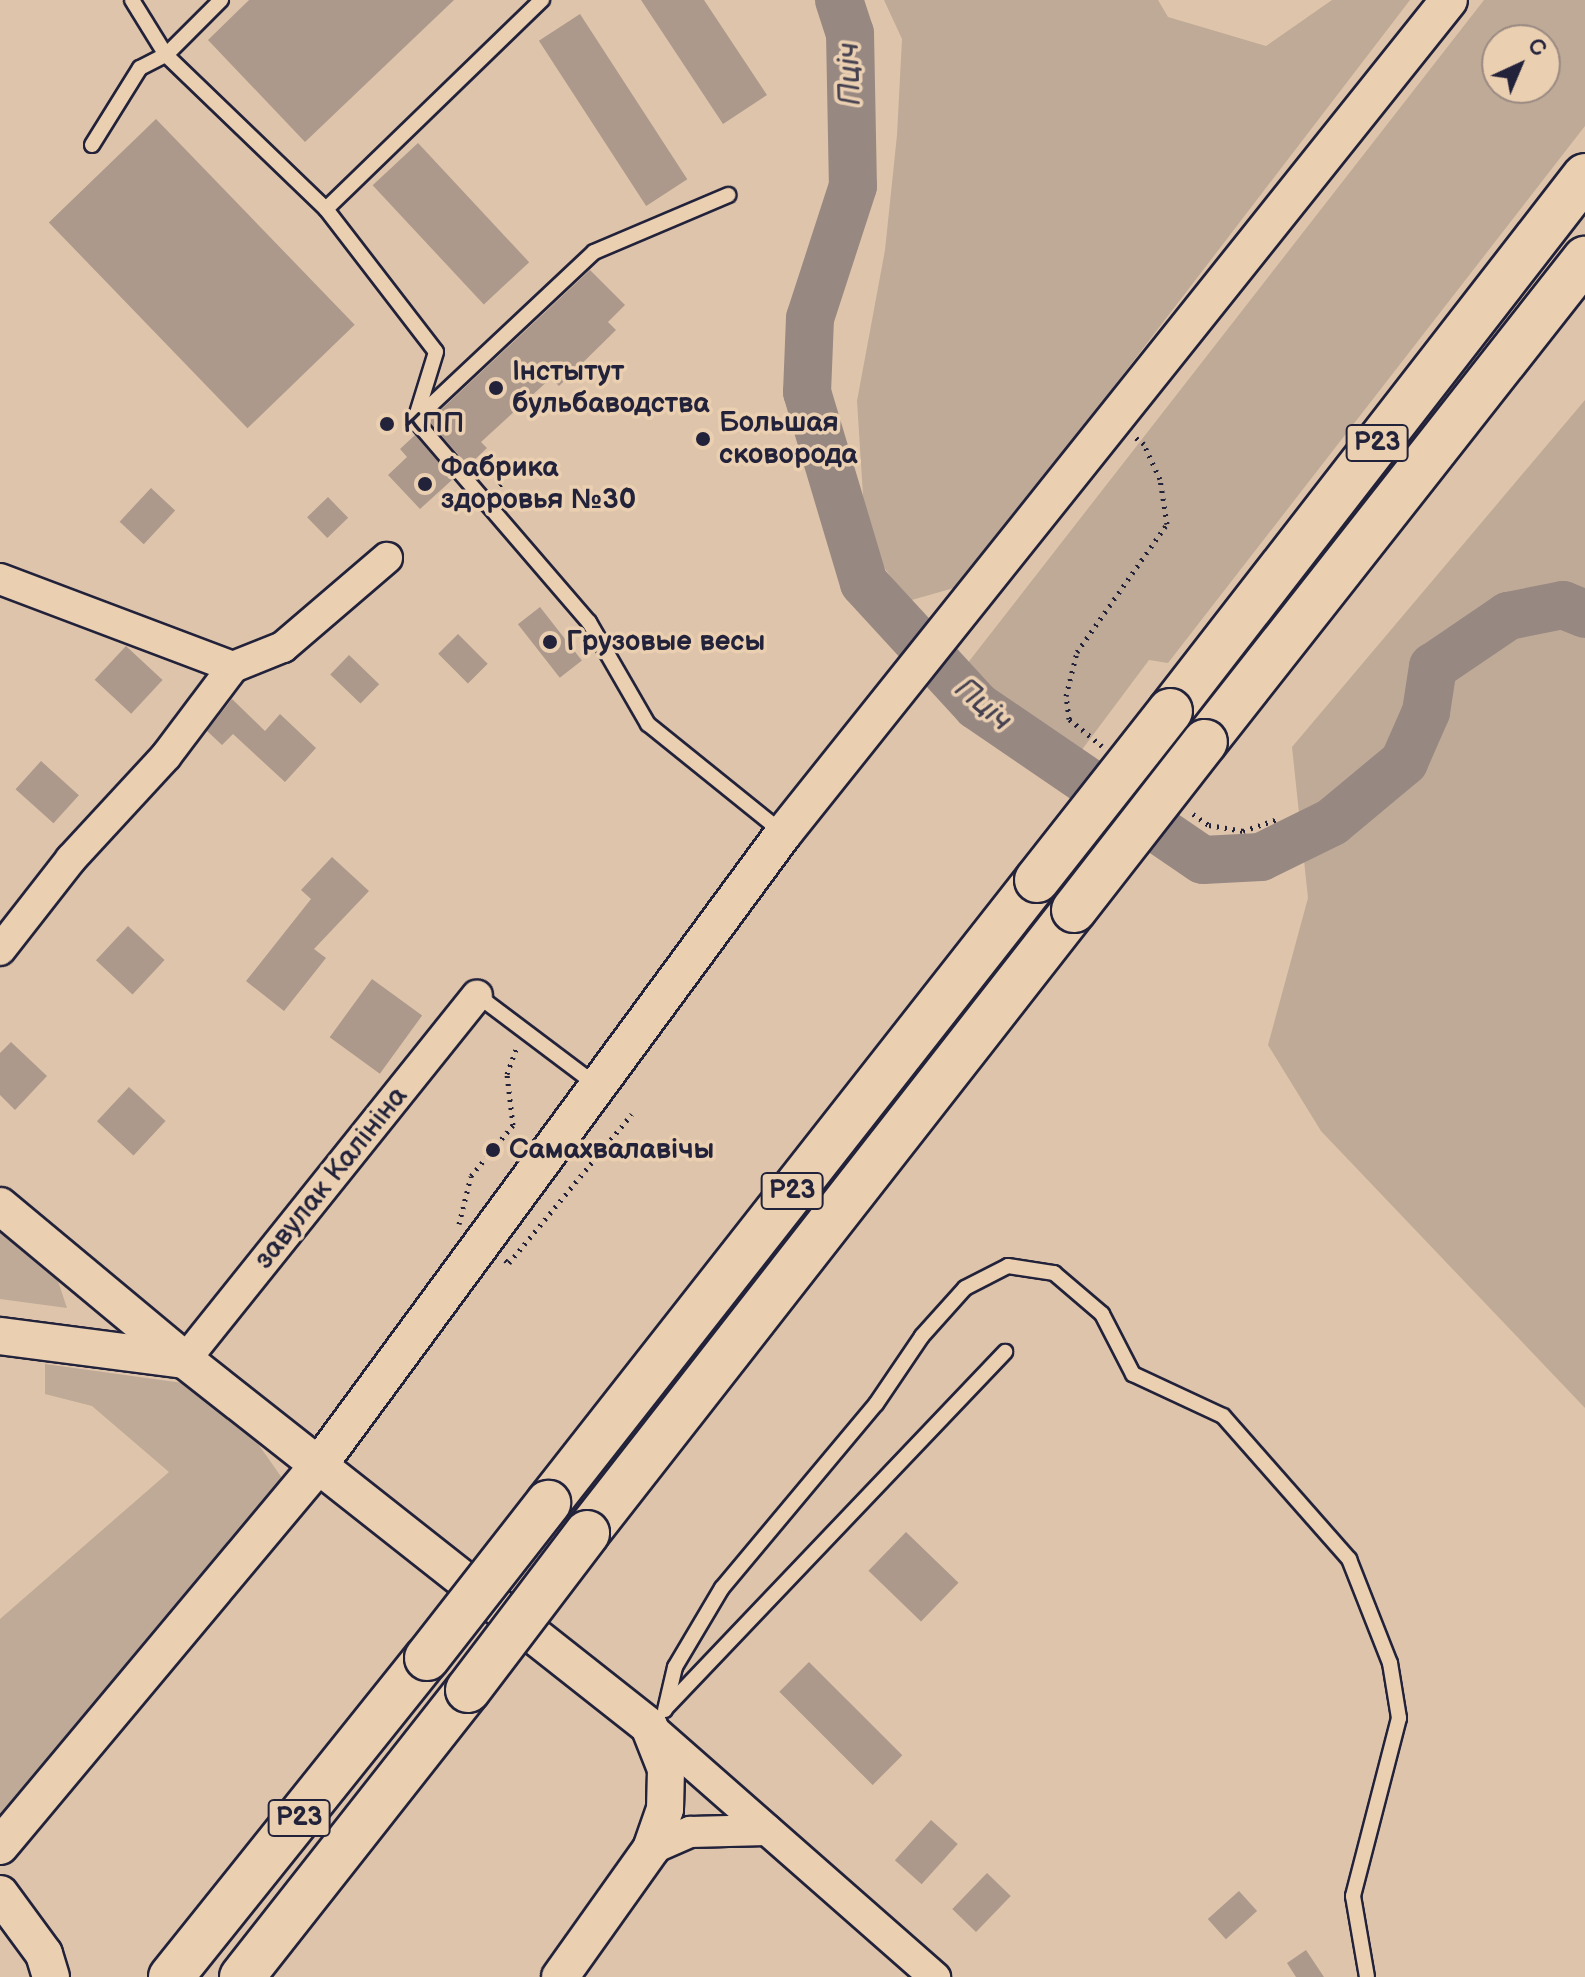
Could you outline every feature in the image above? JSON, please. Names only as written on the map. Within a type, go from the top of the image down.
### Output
[{"type":"highway","name":"Р23","points":[[171,1977],[427,1658],[1585,176]]},
{"type":"highway","name":"Р23","points":[[242,1977],[1585,259]]},
{"type":"street","points":[[0,1846],[321,1462],[783,834],[1449,0]]},
{"type":"street","points":[[0,950],[71,859],[166,756],[233,667],[283,647],[387,558]]},
{"type":"street","points":[[0,579],[233,667]]},
{"type":"street","name":"завулак Калініна","points":[[185,1360],[477,995]]},
{"type":"street","points":[[0,1206],[185,1360],[657,1718],[767,1830],[935,1977]]},
{"type":"street","points":[[0,1336],[185,1360]]},
{"type":"street","points":[[560,1977],[651,1849],[665,1809],[666,1769],[657,1718]]},
{"type":"street","points":[[651,1849],[690,1832],[767,1830]]},
{"type":"street","points":[[0,1894],[44,1954],[51,1977]]},
{"type":"lane","points":[[132,0],[166,55],[326,209],[436,352],[415,420]]},
{"type":"lane","points":[[92,145],[140,68],[166,55],[221,0]]},
{"type":"lane","points":[[326,209],[542,0]]},
{"type":"lane","points":[[415,420],[594,252],[728,195]]},
{"type":"lane","points":[[415,420],[589,622],[648,724],[783,834]]},
{"type":"lane","points":[[477,995],[599,1087]]},
{"type":"lane","points":[[657,1718],[675,1667],[722,1588],[876,1404],[922,1336],[956,1297],[1008,1266],[1054,1273],[1102,1314],[1133,1374],[1223,1416],[1349,1559],[1390,1663],[1399,1718],[1353,1896],[1367,1977]]},
{"type":"lane","points":[[657,1718],[1005,1352]]},
{"type":"path","points":[[1109,751],[1069,719],[1066,696],[1077,652],[1167,524],[1160,479],[1144,444],[1112,420]]},
{"type":"path","points":[[1184,807],[1209,825],[1243,831],[1280,818]]},
{"type":"shaded area","points":[[884,0],[1158,0],[1168,17],[1266,46],[1332,0],[1410,0],[961,586],[908,601],[866,542],[857,401],[885,250],[897,135],[902,39]]},
{"type":"shaded area","points":[[1484,0],[1585,0],[1585,126],[1168,663],[1149,660],[1078,755],[986,697],[963,669]]},
{"type":"shaded area","points":[[1585,400],[1585,1408],[1321,1131],[1268,1045],[1308,898],[1292,747]]},
{"type":"shaded area","points":[[0,1232],[58,1281],[67,1308],[0,1299]]},
{"type":"shaded area","points":[[45,1364],[219,1388],[282,1478],[0,1827],[0,1619],[169,1472],[92,1406],[45,1394]]},
{"type":"building","points":[[249,0],[454,0],[305,142],[208,40]]},
{"type":"building","points":[[641,0],[704,0],[767,95],[723,124]]},
{"type":"building","points":[[580,14],[687,179],[646,206],[539,41]]},
{"type":"building","points":[[156,119],[355,325],[247,428],[49,223]]},
{"type":"building","points":[[418,143],[529,262],[484,304],[373,185]]},
{"type":"building","points":[[590,270],[625,305],[608,322],[616,330],[559,386],[551,378],[481,442],[487,448],[468,466],[429,421]]},
{"type":"building","points":[[415,435],[453,479],[420,509],[388,475],[407,457],[400,449]]},
{"type":"building","points":[[151,488],[175,511],[144,544],[120,522]]},
{"type":"building","points":[[328,497],[348,518],[327,538],[307,517]]},
{"type":"building","name":"Грузовые весы","points":[[540,607],[582,661],[560,678],[518,624]]},
{"type":"building","points":[[458,634],[488,664],[468,683],[438,654]]},
{"type":"building","points":[[126,646],[163,680],[131,714],[95,680]]},
{"type":"building","points":[[349,655],[379,684],[360,704],[330,674]]},
{"type":"building","points":[[232,699],[265,731],[280,714],[316,748],[285,782],[233,734],[222,745],[207,731]]},
{"type":"building","points":[[41,761],[79,795],[53,823],[16,789]]},
{"type":"building","points":[[332,857],[369,891],[314,949],[326,958],[284,1011],[246,981],[311,899],[301,890]]},
{"type":"building","points":[[128,926],[165,960],[133,994],[96,960]]},
{"type":"building","points":[[372,979],[422,1015],[380,1074],[330,1037]]},
{"type":"building","points":[[11,1042],[47,1076],[15,1110],[0,1095],[0,1053]]},
{"type":"building","points":[[129,1087],[166,1121],[134,1155],[97,1121]]},
{"type":"building","points":[[906,1532],[959,1583],[921,1622],[868,1571]]},
{"type":"building","points":[[809,1662],[902,1755],[873,1785],[779,1692]]},
{"type":"building","points":[[931,1820],[958,1844],[922,1884],[895,1860]]},
{"type":"building","points":[[987,1873],[1011,1896],[976,1932],[952,1909]]},
{"type":"building","points":[[1239,1891],[1257,1911],[1226,1939],[1208,1919]]},
{"type":"building","points":[[1306,1950],[1324,1977],[1296,1977],[1287,1963]]},
{"type":"waterway","name":"Пціч","points":[[839,0],[850,33],[853,186],[810,318],[807,392],[864,583],[977,706],[1203,860],[1261,857],[1332,822],[1404,762],[1426,712],[1433,667],[1508,616],[1563,605],[1585,614]]},
{"type":"place","name":"Інстытут бульбаводства","points":[[496,388]]},
{"type":"place","name":"КПП","points":[[387,424]]},
{"type":"place","name":"Большая сковорода","points":[[703,439]]},
{"type":"place","name":"Фабрика здоровья №30","points":[[425,484]]},
{"type":"place","name":"Грузовые весы","points":[[550,642]]},
{"type":"place","name":"Самахвалавічы","points":[[493,1150]]}]
